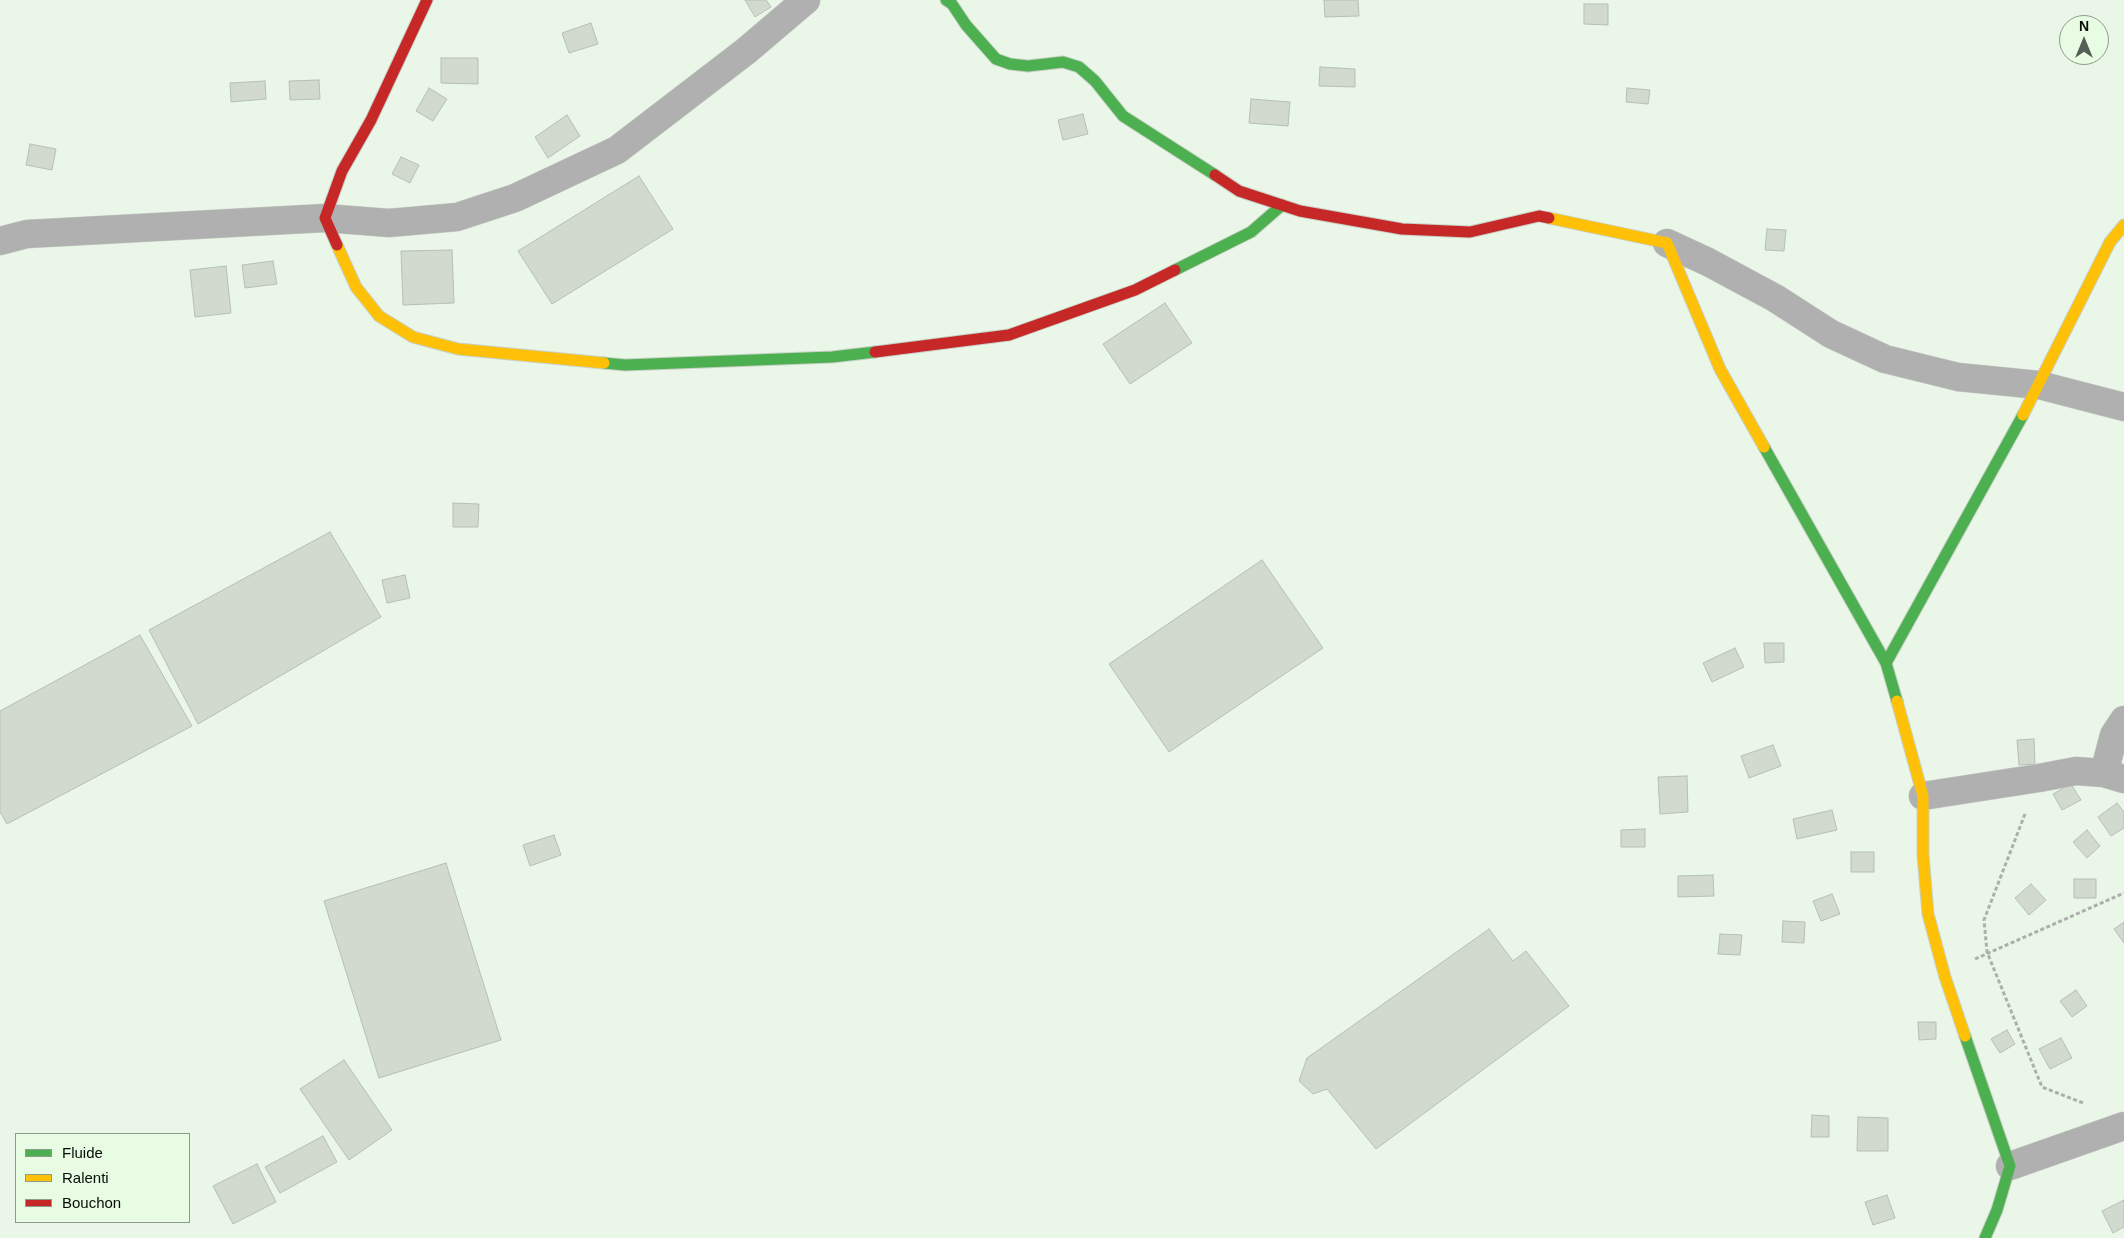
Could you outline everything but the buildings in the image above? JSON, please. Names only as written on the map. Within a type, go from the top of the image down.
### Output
[{"type":"street","points":[[427,0],[371,120],[342,171],[325,218],[356,286],[379,316],[412,337],[458,349],[625,365],[832,357],[1009,335],[1135,290],[1251,232],[1282,205]]},
{"type":"street","points":[[0,241],[27,234],[325,218],[389,223],[457,217],[515,198],[617,150],[746,51],[806,0]]},
{"type":"street","points":[[946,0],[952,4],[966,25],[996,59],[1010,64],[1028,66],[1063,62],[1079,67],[1095,81],[1124,116],[1239,191],[1300,211],[1402,229],[1470,232],[1539,216],[1666,243],[1708,262],[1776,298],[1831,334],[1885,358],[1958,377],[2039,385],[2124,407]]},
{"type":"street","points":[[1886,662],[2039,385],[2110,242],[2124,225]]},
{"type":"street","points":[[1666,243],[1720,369],[1886,662],[1923,796],[1923,855],[1928,914],[1945,977],[2010,1166],[1997,1210],[1985,1238]]},
{"type":"street","points":[[1923,796],[2076,771],[2114,776],[2114,734],[2124,720]]},
{"type":"street","points":[[2010,1166],[2124,1126]]},
{"type":"path","points":[[2039,778],[1984,920],[1987,952],[2042,1087],[2087,1105]]},
{"type":"path","points":[[1945,977],[1987,952],[2124,893]]},
{"type":"traffic: fast","points":[[946,0],[952,4],[966,25],[996,59],[1010,64],[1028,66],[1063,62],[1079,67],[1095,81],[1123,116],[1215,175]]},
{"type":"traffic: fast","points":[[1175,270],[1251,232],[1282,205]]},
{"type":"traffic: fast","points":[[604,363],[625,365],[832,357],[875,352]]},
{"type":"traffic: fast","points":[[1886,663],[2023,415]]},
{"type":"traffic: fast","points":[[1764,447],[1886,663],[1897,701]]},
{"type":"traffic: fast","points":[[1965,1036],[2010,1166],[1997,1210],[1985,1238]]},
{"type":"traffic: slow","points":[[1549,218],[1667,243],[1720,369],[1764,447]]},
{"type":"traffic: slow","points":[[2023,415],[2110,242],[2124,225]]},
{"type":"traffic: slow","points":[[337,245],[356,287],[379,316],[413,337],[458,349],[604,363]]},
{"type":"traffic: slow","points":[[1897,701],[1923,796],[1923,855],[1928,914],[1945,977],[1965,1036]]},
{"type":"traffic: jam","points":[[337,245],[325,218],[342,171],[371,120],[427,0]]},
{"type":"traffic: jam","points":[[1215,175],[1239,191],[1300,211],[1402,229],[1470,232],[1539,216],[1549,218]]},
{"type":"traffic: jam","points":[[875,352],[1009,335],[1135,290],[1175,270]]}]
